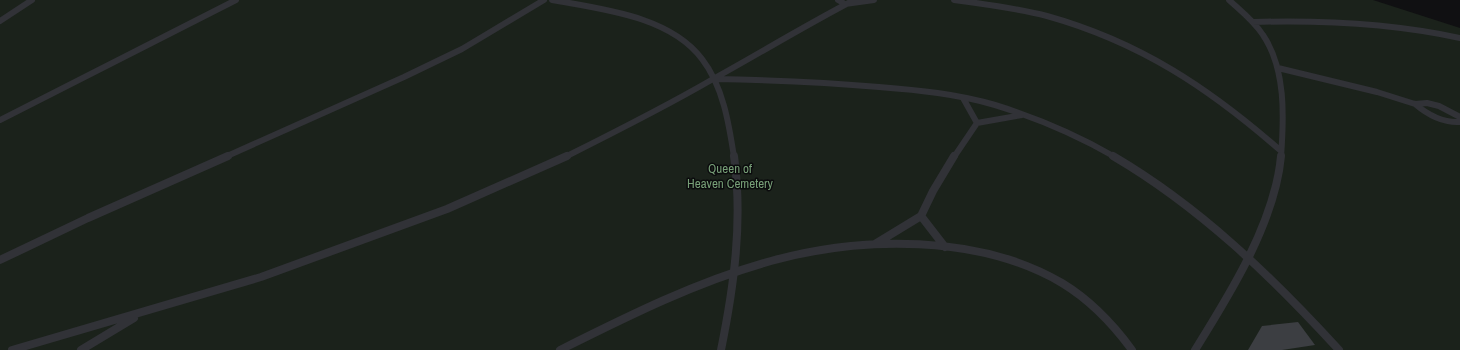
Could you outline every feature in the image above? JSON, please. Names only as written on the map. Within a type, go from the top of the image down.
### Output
[{"type":"lane","points":[[0,21],[32,0]]},
{"type":"lane","points":[[0,120],[236,0]]},
{"type":"lane","points":[[0,260],[88,218],[404,77],[462,49],[544,0]]},
{"type":"lane","points":[[552,0],[632,16],[656,24],[677,36],[696,50],[703,59],[714,79],[728,127],[736,182],[738,220],[734,274],[721,350]]},
{"type":"lane","points":[[12,350],[261,277],[447,209],[581,149],[714,79],[842,2],[854,0]]},
{"type":"lane","points":[[842,2],[874,0]]},
{"type":"lane","points":[[954,0],[997,5],[1056,19],[1090,29],[1131,46],[1198,83],[1263,133],[1281,150]]},
{"type":"lane","points":[[989,0],[997,5]]},
{"type":"lane","points":[[1195,350],[1248,258],[1271,199],[1281,150],[1283,131],[1278,68],[1267,41],[1253,22],[1229,0]]},
{"type":"lane","points":[[1253,22],[1300,21],[1380,24],[1460,38]]},
{"type":"lane","points":[[1278,68],[1377,92],[1416,104],[1421,103],[1438,106],[1460,118]]},
{"type":"lane","points":[[714,79],[819,82],[901,89],[963,98],[995,105],[1024,115],[1091,143],[1140,171],[1189,206],[1248,258],[1308,315],[1339,350]]},
{"type":"lane","points":[[963,98],[977,124]]},
{"type":"lane","points":[[1416,104],[1424,112],[1432,116],[1449,121],[1460,122]]},
{"type":"lane","points":[[874,245],[921,216],[944,171],[977,124],[1024,115]]},
{"type":"lane","points":[[921,216],[945,248]]},
{"type":"lane","points":[[560,350],[645,310],[734,274],[771,261],[834,248],[914,244],[989,255],[1023,265],[1052,277],[1094,307],[1115,327],[1132,350]]},
{"type":"lane","points":[[81,350],[112,330],[145,312]]},
{"type":"green space","name":"Queen of Heaven Cemetery","points":[[0,0],[1373,0],[1460,28],[1460,350],[0,350]]},
{"type":"building","points":[[1298,322],[1315,345],[1282,350],[1248,350],[1262,326]]}]
